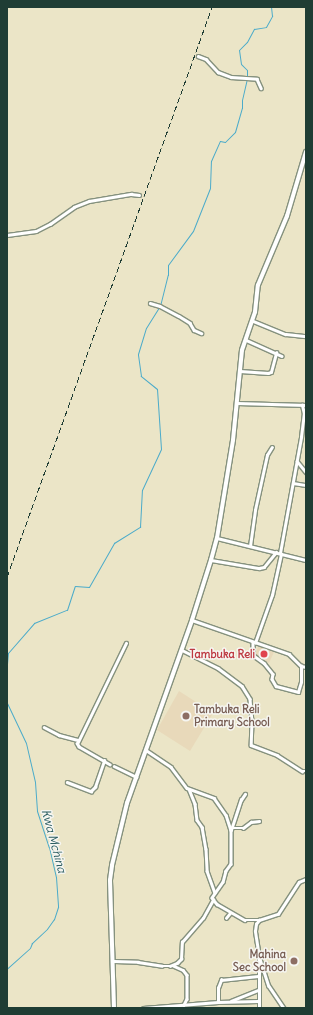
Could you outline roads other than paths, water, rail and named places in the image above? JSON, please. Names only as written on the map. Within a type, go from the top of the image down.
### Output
[{"type":"street","points":[[198,56],[206,58],[218,72],[227,76],[258,79],[261,88]]},
{"type":"street","points":[[114,1008],[114,960],[110,880],[112,865],[121,826],[192,620],[217,538],[233,440],[240,358],[256,312],[258,285],[289,210],[306,152]]},
{"type":"street","points":[[7,235],[36,231],[50,224],[78,205],[89,201],[131,194],[139,195]]},
{"type":"street","points":[[150,303],[160,306],[179,316],[190,323],[194,330],[201,333]]},
{"type":"street","points":[[252,322],[286,334],[306,336]]},
{"type":"street","points":[[245,340],[282,356]]},
{"type":"street","points":[[239,371],[268,373],[273,365],[276,353]]},
{"type":"street","points":[[237,403],[304,405],[297,461],[272,595],[254,642],[253,656],[264,663],[272,674],[272,679],[276,686],[298,692],[301,682],[301,666]]},
{"type":"street","points":[[250,546],[267,455],[272,447]]},
{"type":"street","points":[[297,461],[306,472]]},
{"type":"street","points":[[293,483],[306,485]]},
{"type":"street","points":[[217,538],[306,560]]},
{"type":"street","points":[[211,560],[259,568],[264,567],[276,552]]},
{"type":"street","points":[[192,620],[289,654],[301,666],[306,667]]},
{"type":"street","points":[[110,765],[79,747],[77,744],[126,643]]},
{"type":"street","points":[[182,650],[218,668],[242,686],[250,699],[252,721],[251,744],[278,755],[302,771],[306,772]]},
{"type":"street","points":[[44,727],[59,735],[78,740]]},
{"type":"street","points":[[146,750],[171,767],[189,789],[195,804],[198,822],[202,827],[208,873],[215,893]]},
{"type":"street","points":[[67,782],[91,791],[95,787],[104,761]]},
{"type":"street","points":[[114,766],[137,777]]},
{"type":"street","points":[[189,789],[214,798],[227,818],[231,829]]},
{"type":"street","points":[[173,966],[181,960],[182,942],[203,918],[215,893],[224,882],[226,871],[230,865],[231,829],[240,800],[245,794]]},
{"type":"street","points":[[231,829],[243,828],[251,822],[259,821]]},
{"type":"street","points":[[213,899],[231,913],[247,921],[259,920],[278,914],[299,882],[306,880]]},
{"type":"street","points":[[226,918],[231,913]]},
{"type":"street","points":[[259,920],[255,928],[259,957],[259,1008]]},
{"type":"street","points":[[259,957],[269,986],[284,1008]]},
{"type":"street","points":[[114,960],[173,966],[182,970],[187,976],[187,999],[184,1005]]},
{"type":"street","points":[[218,1002],[218,988],[221,980],[258,976]]},
{"type":"street","points":[[229,1002],[258,990]]},
{"type":"street","points":[[144,1008],[218,1002],[258,1001]]},
{"type":"waterway","name":"Kwa Mchina","points":[[7,664],[8,653],[34,623],[67,610],[75,586],[89,587],[114,543],[140,527],[142,490],[161,449],[157,389],[141,376],[138,354],[146,328],[160,306],[168,275],[168,265],[193,231],[210,188],[211,161],[220,141],[225,142],[235,132],[242,108],[242,100],[247,78],[247,70],[241,64],[239,50],[247,42],[254,29],[266,27],[272,16],[271,7]]},
{"type":"waterway","name":"Kwa Mchina","points":[[7,703],[26,743],[35,782],[37,811],[49,847],[56,877],[58,907],[54,919],[47,929],[32,943],[30,948],[7,969]]},
{"type":"railway","points":[[7,577],[212,7]]},
{"type":"place","name":"Tambuka Reli","points":[[264,654]]},
{"type":"place","name":"Tambuka Reli Primary School","points":[[186,716]]},
{"type":"place","name":"Mahina Sec School","points":[[294,961]]}]
